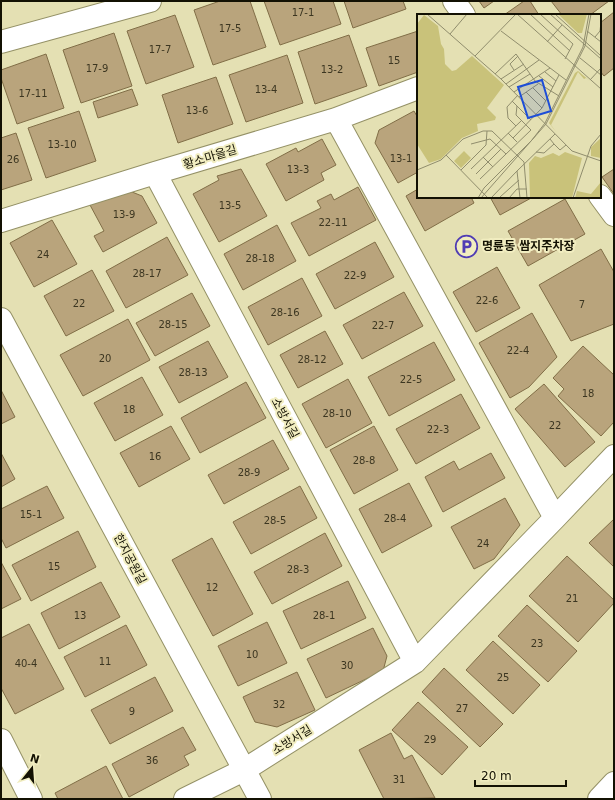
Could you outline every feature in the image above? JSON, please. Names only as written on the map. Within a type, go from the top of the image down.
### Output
[{"type":"street","points":[[1,42],[150,1]]},
{"type":"street","points":[[454,1],[463,14]]},
{"type":"street","name":"황소마을길","points":[[1,221],[154,173],[336,119],[417,88]]},
{"type":"street","points":[[336,119],[555,518]]},
{"type":"street","name":"소방서길","points":[[154,173],[415,662]]},
{"type":"street","points":[[601,197],[614,214]]},
{"type":"street","name":"한지공원길","points":[[1,319],[260,799]]},
{"type":"street","name":"소방서길","points":[[185,799],[244,770],[415,662],[614,456]]},
{"type":"street","points":[[1,740],[32,799]]},
{"type":"street","points":[[599,799],[614,783]]},
{"type":"building","points":[[220,1],[250,1],[266,47],[213,65],[194,10]]},
{"type":"building","points":[[264,1],[333,1],[341,24],[280,45]]},
{"type":"building","points":[[344,1],[403,1],[406,9],[353,28]]},
{"type":"building","points":[[479,1],[494,1],[484,8]]},
{"type":"building","points":[[524,1],[530,1],[538,14],[505,14]]},
{"type":"building","points":[[551,1],[609,1],[591,14],[561,14]]},
{"type":"building","points":[[614,12],[614,68],[604,76],[601,72],[601,22]]},
{"type":"building","points":[[175,15],[194,67],[146,84],[127,31]]},
{"type":"building","points":[[417,31],[417,72],[379,86],[366,48]]},
{"type":"building","points":[[114,33],[132,86],[81,103],[63,50]]},
{"type":"building","points":[[349,35],[367,86],[315,104],[298,52]]},
{"type":"building","points":[[46,54],[64,108],[17,124],[1,78],[1,70]]},
{"type":"building","points":[[287,55],[303,103],[246,122],[229,75]]},
{"type":"building","points":[[216,77],[233,124],[178,143],[162,95]]},
{"type":"building","points":[[132,89],[138,105],[98,118],[93,102]]},
{"type":"building","points":[[79,111],[96,161],[46,178],[28,128]]},
{"type":"building","points":[[414,111],[417,116],[417,173],[398,183],[375,143],[379,130]]},
{"type":"building","points":[[16,133],[32,180],[1,190],[1,138]]},
{"type":"building","points":[[322,139],[336,165],[321,173],[324,180],[286,201],[266,164],[296,148],[298,152]]},
{"type":"building","points":[[241,169],[267,216],[219,242],[193,194],[219,180],[217,176]]},
{"type":"building","points":[[614,169],[614,194],[602,177]]},
{"type":"building","points":[[358,187],[376,220],[309,256],[291,223],[321,208],[317,201],[331,194],[334,200]]},
{"type":"building","points":[[122,188],[142,196],[157,223],[103,252],[94,236],[104,231],[90,205]]},
{"type":"building","points":[[417,190],[417,198],[472,198],[474,203],[425,231],[406,196]]},
{"type":"building","points":[[491,198],[531,198],[500,215]]},
{"type":"building","points":[[565,199],[585,234],[528,266],[508,231]]},
{"type":"building","points":[[52,220],[77,264],[34,287],[10,243]]},
{"type":"building","points":[[277,225],[296,261],[243,290],[224,254]]},
{"type":"building","points":[[167,237],[188,275],[126,308],[106,271]]},
{"type":"building","points":[[375,242],[394,277],[335,309],[316,274]]},
{"type":"building","points":[[601,249],[614,272],[614,324],[571,341],[539,285]]},
{"type":"building","points":[[497,267],[520,308],[476,332],[453,292]]},
{"type":"building","points":[[92,270],[114,311],[66,336],[44,296]]},
{"type":"building","points":[[302,278],[322,316],[268,345],[248,307]]},
{"type":"building","points":[[404,292],[423,326],[362,359],[343,325]]},
{"type":"building","points":[[192,293],[210,326],[155,356],[136,323]]},
{"type":"building","points":[[532,313],[557,357],[529,387],[510,398],[479,343]]},
{"type":"building","points":[[128,319],[150,360],[83,396],[60,355]]},
{"type":"building","points":[[325,331],[343,364],[298,388],[280,355]]},
{"type":"building","points":[[208,341],[228,377],[179,403],[159,367]]},
{"type":"building","points":[[434,342],[455,380],[389,416],[368,377]]},
{"type":"building","points":[[583,346],[614,375],[614,422],[601,436],[558,396],[564,389],[553,378]]},
{"type":"building","points":[[142,377],[163,415],[115,441],[94,403]]},
{"type":"building","points":[[348,379],[372,423],[326,448],[302,404]]},
{"type":"building","points":[[246,382],[266,418],[200,453],[181,418]]},
{"type":"building","points":[[544,384],[595,442],[565,467],[515,409]]},
{"type":"building","points":[[1,390],[15,417],[1,424]]},
{"type":"building","points":[[461,394],[480,428],[416,464],[396,429]]},
{"type":"building","points":[[171,426],[190,459],[139,487],[120,453]]},
{"type":"building","points":[[374,426],[398,470],[354,494],[330,450]]},
{"type":"building","points":[[273,440],[289,469],[224,504],[208,475]]},
{"type":"building","points":[[1,453],[15,479],[1,487]]},
{"type":"building","points":[[491,453],[505,478],[443,512],[425,477],[454,461],[459,470]]},
{"type":"building","points":[[409,483],[432,526],[382,553],[359,509]]},
{"type":"building","points":[[47,486],[64,518],[6,548],[1,538],[1,509]]},
{"type":"building","points":[[300,486],[317,518],[251,554],[233,522]]},
{"type":"building","points":[[505,498],[520,525],[494,559],[474,569],[451,527]]},
{"type":"building","points":[[614,519],[614,567],[589,543]]},
{"type":"building","points":[[78,531],[96,567],[31,601],[12,565]]},
{"type":"building","points":[[325,533],[342,566],[272,604],[254,572]]},
{"type":"building","points":[[212,538],[253,614],[213,636],[172,560]]},
{"type":"building","points":[[567,556],[614,600],[614,603],[578,642],[529,596]]},
{"type":"building","points":[[1,562],[21,599],[1,609]]},
{"type":"building","points":[[348,581],[366,618],[301,649],[283,611]]},
{"type":"building","points":[[101,582],[120,617],[59,649],[41,613]]},
{"type":"building","points":[[527,605],[577,651],[548,682],[498,636]]},
{"type":"building","points":[[267,622],[287,663],[238,686],[218,646]]},
{"type":"building","points":[[29,624],[64,689],[15,714],[1,688],[1,638]]},
{"type":"building","points":[[126,625],[147,665],[85,697],[64,657]]},
{"type":"building","points":[[373,628],[387,656],[383,671],[326,698],[307,659]]},
{"type":"building","points":[[493,641],[540,685],[513,714],[466,670]]},
{"type":"building","points":[[444,668],[503,724],[480,747],[422,692]]},
{"type":"building","points":[[297,672],[315,710],[277,727],[255,722],[243,697]]},
{"type":"building","points":[[155,677],[173,711],[110,744],[91,710]]},
{"type":"building","points":[[418,702],[468,747],[442,775],[392,730]]},
{"type":"building","points":[[183,727],[196,750],[184,756],[189,765],[129,797],[112,764]]},
{"type":"building","points":[[391,733],[404,759],[412,755],[435,798],[384,799],[359,750]]},
{"type":"building","points":[[106,766],[123,799],[58,799],[55,793]]},
{"type":"place","name":"명륜동 쌈지주차장","points":[[467,246]]}]
